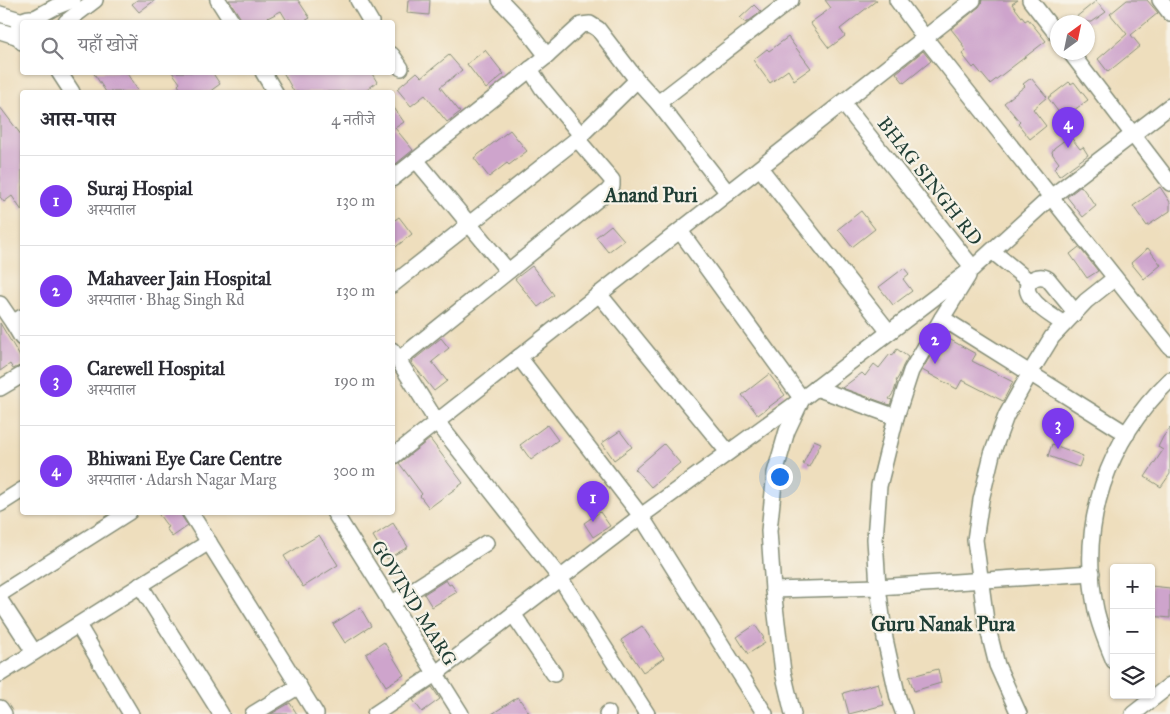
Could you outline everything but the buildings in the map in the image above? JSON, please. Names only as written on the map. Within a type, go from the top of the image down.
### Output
[{"type":"street","points":[[0,14],[33,20],[55,7],[73,0]]},
{"type":"street","points":[[69,20],[95,0]]},
{"type":"street","points":[[218,0],[231,20]]},
{"type":"street","points":[[358,0],[370,20]]},
{"type":"street","points":[[500,0],[520,21],[547,56]]},
{"type":"street","points":[[658,103],[791,0]]},
{"type":"street","points":[[897,0],[1170,347]]},
{"type":"street","points":[[395,455],[974,0]]},
{"type":"street","points":[[1030,0],[1050,26]]},
{"type":"street","points":[[1160,0],[1170,12]]},
{"type":"street","points":[[395,177],[547,56],[581,25],[590,24],[598,29],[636,80],[658,103],[728,193]]},
{"type":"street","points":[[10,36],[20,27]]},
{"type":"street","points":[[1076,60],[1170,183]]},
{"type":"street","points":[[530,69],[542,88],[612,180],[612,186],[508,271],[395,355],[437,422],[560,578],[647,714]]},
{"type":"street","points":[[61,75],[71,90]]},
{"type":"street","points":[[265,75],[275,90]]},
{"type":"street","points":[[395,283],[579,137],[636,80]]},
{"type":"street","name":"BHAG SINGH RD","points":[[843,103],[973,268],[911,371],[896,416],[879,486],[875,539],[878,587],[885,640],[898,698],[904,714]]},
{"type":"street","points":[[375,714],[435,674],[641,516],[802,399],[973,268],[1051,197],[1170,106]]},
{"type":"street","points":[[416,160],[508,271]]},
{"type":"street","points":[[760,168],[889,332]]},
{"type":"street","points":[[680,231],[802,399]]},
{"type":"street","points":[[992,250],[1030,282]]},
{"type":"street","points":[[1064,324],[1031,298],[1027,292],[1030,282],[1039,276],[1048,279],[1076,312]]},
{"type":"street","points":[[1019,714],[996,665],[986,621],[975,540],[981,500],[992,454],[1006,416],[1030,373],[1052,337],[1086,301],[1115,278]]},
{"type":"street","points":[[599,294],[728,452]]},
{"type":"street","points":[[0,304],[18,320]]},
{"type":"street","points":[[942,318],[1126,434]]},
{"type":"street","points":[[519,357],[641,516],[766,714]]},
{"type":"street","points":[[0,388],[20,375]]},
{"type":"street","points":[[1111,654],[1104,639],[1096,610],[1091,543],[1095,516],[1104,481],[1115,452],[1135,420],[1155,394],[1170,380]]},
{"type":"street","points":[[816,388],[896,416]]},
{"type":"street","points":[[793,714],[783,672],[773,590],[769,531],[775,473],[787,431],[802,399]]},
{"type":"street","points":[[0,504],[20,491]]},
{"type":"street","points":[[0,594],[124,515]]},
{"type":"street","points":[[192,515],[316,714]]},
{"type":"street","name":"GOVIND MARG","points":[[336,515],[461,714]]},
{"type":"street","points":[[0,674],[209,542]]},
{"type":"street","points":[[391,604],[486,543]]},
{"type":"street","points":[[773,590],[878,587],[1092,573]]},
{"type":"street","points":[[140,586],[221,714]]},
{"type":"street","points":[[0,600],[34,652]]},
{"type":"street","points":[[513,614],[554,674]]},
{"type":"street","points":[[78,625],[131,714]]},
{"type":"street","points":[[1139,708],[1170,685]]},
{"type":"street","points":[[253,714],[299,686]]},
{"type":"street","points":[[0,708],[4,714]]},
{"type":"place","name":"Bhiwani Eye Care Centre","points":[[1068,148]]},
{"type":"place","name":"Mahaveer Jain Hospital","points":[[935,364]]},
{"type":"place","name":"Carewell Hospital","points":[[1058,449]]},
{"type":"place","name":"Suraj Hospial","points":[[593,522]]},
{"type":"district","name":"Anand Puri","points":[[651,195]]},
{"type":"district","name":"Guru Nanak Pura","points":[[943,624]]}]
